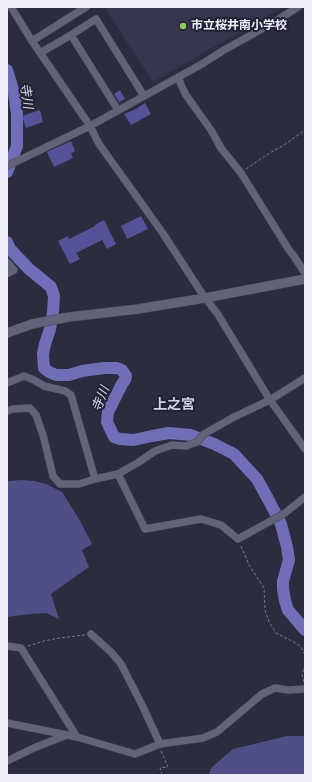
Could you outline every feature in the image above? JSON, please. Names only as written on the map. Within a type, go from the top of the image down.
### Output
[{"type":"street","points":[[11,7],[32,41],[90,126],[99,144],[162,232],[204,298],[217,313],[270,400],[305,449]]},
{"type":"street","points":[[32,41],[86,7]]},
{"type":"street","points":[[7,166],[90,126],[271,24],[298,7]]},
{"type":"street","points":[[40,53],[96,19],[144,96]]},
{"type":"street","points":[[71,34],[118,110]]},
{"type":"street","points":[[178,77],[186,95],[211,130],[221,148],[240,173],[305,273]]},
{"type":"street","points":[[7,262],[14,270],[7,274]]},
{"type":"street","points":[[7,333],[32,324],[69,317],[138,309],[305,279]]},
{"type":"street","points":[[7,383],[24,376],[44,386],[71,394],[95,479]]},
{"type":"street","points":[[7,411],[12,409],[30,408],[36,414],[43,435],[52,476],[60,484],[79,484],[118,474],[155,451],[172,445],[186,446],[197,442],[204,434],[234,417],[270,400],[305,378]]},
{"type":"street","points":[[118,474],[145,529],[201,519],[221,525],[238,539],[285,513],[305,497]]},
{"type":"street","points":[[91,634],[112,653],[121,664],[143,707],[159,745]]},
{"type":"street","points":[[7,646],[21,648],[77,737]]},
{"type":"street","points":[[7,724],[77,737],[135,754],[159,745],[203,738],[217,732],[262,694],[275,688],[288,690],[305,688]]},
{"type":"street","points":[[7,762],[67,735]]},
{"type":"path","points":[[240,173],[305,130]]},
{"type":"path","points":[[238,539],[250,565],[264,588],[265,610],[269,622],[276,633],[294,642],[300,647],[305,655]]},
{"type":"path","points":[[21,648],[44,641],[91,634]]},
{"type":"path","points":[[305,664],[302,675],[305,688]]},
{"type":"path","points":[[159,745],[168,767],[160,768],[162,775]]},
{"type":"shaded area","name":"市立桜井南小学校","points":[[104,7],[283,7],[153,82]]},
{"type":"shaded area","points":[[22,480],[46,484],[62,492],[79,519],[92,544],[82,550],[89,567],[51,594],[59,619],[46,613],[7,617],[7,481]]},
{"type":"shaded area","points":[[287,736],[305,736],[305,775],[209,775],[211,768],[233,749]]},
{"type":"building","points":[[120,90],[125,99],[119,102],[114,94]]},
{"type":"building","points":[[145,103],[151,114],[131,125],[124,114]]},
{"type":"building","points":[[40,110],[43,122],[26,128],[22,116]]},
{"type":"building","points":[[71,141],[75,151],[71,153],[73,158],[54,167],[47,152]]},
{"type":"building","points":[[141,216],[148,229],[127,239],[121,226]]},
{"type":"building","points":[[104,220],[116,244],[107,249],[102,240],[76,253],[80,259],[70,264],[58,241],[68,236],[69,239]]},
{"type":"waterway","name":"寺川","points":[[7,70],[14,93],[17,114],[17,146],[7,172]]},
{"type":"waterway","name":"寺川","points":[[7,242],[10,249],[29,269],[51,287],[54,296],[50,329],[43,354],[44,368],[56,375],[69,375],[82,371],[117,368],[122,370],[126,376],[108,412],[107,422],[114,437],[134,440],[169,433],[191,435],[234,454],[257,479],[281,524],[287,547],[289,560],[283,581],[285,601],[288,610],[305,630]]},
{"type":"place","name":"市立桜井南小学校","points":[[183,26]]},
{"type":"district","name":"上之宮","points":[[174,405]]}]
